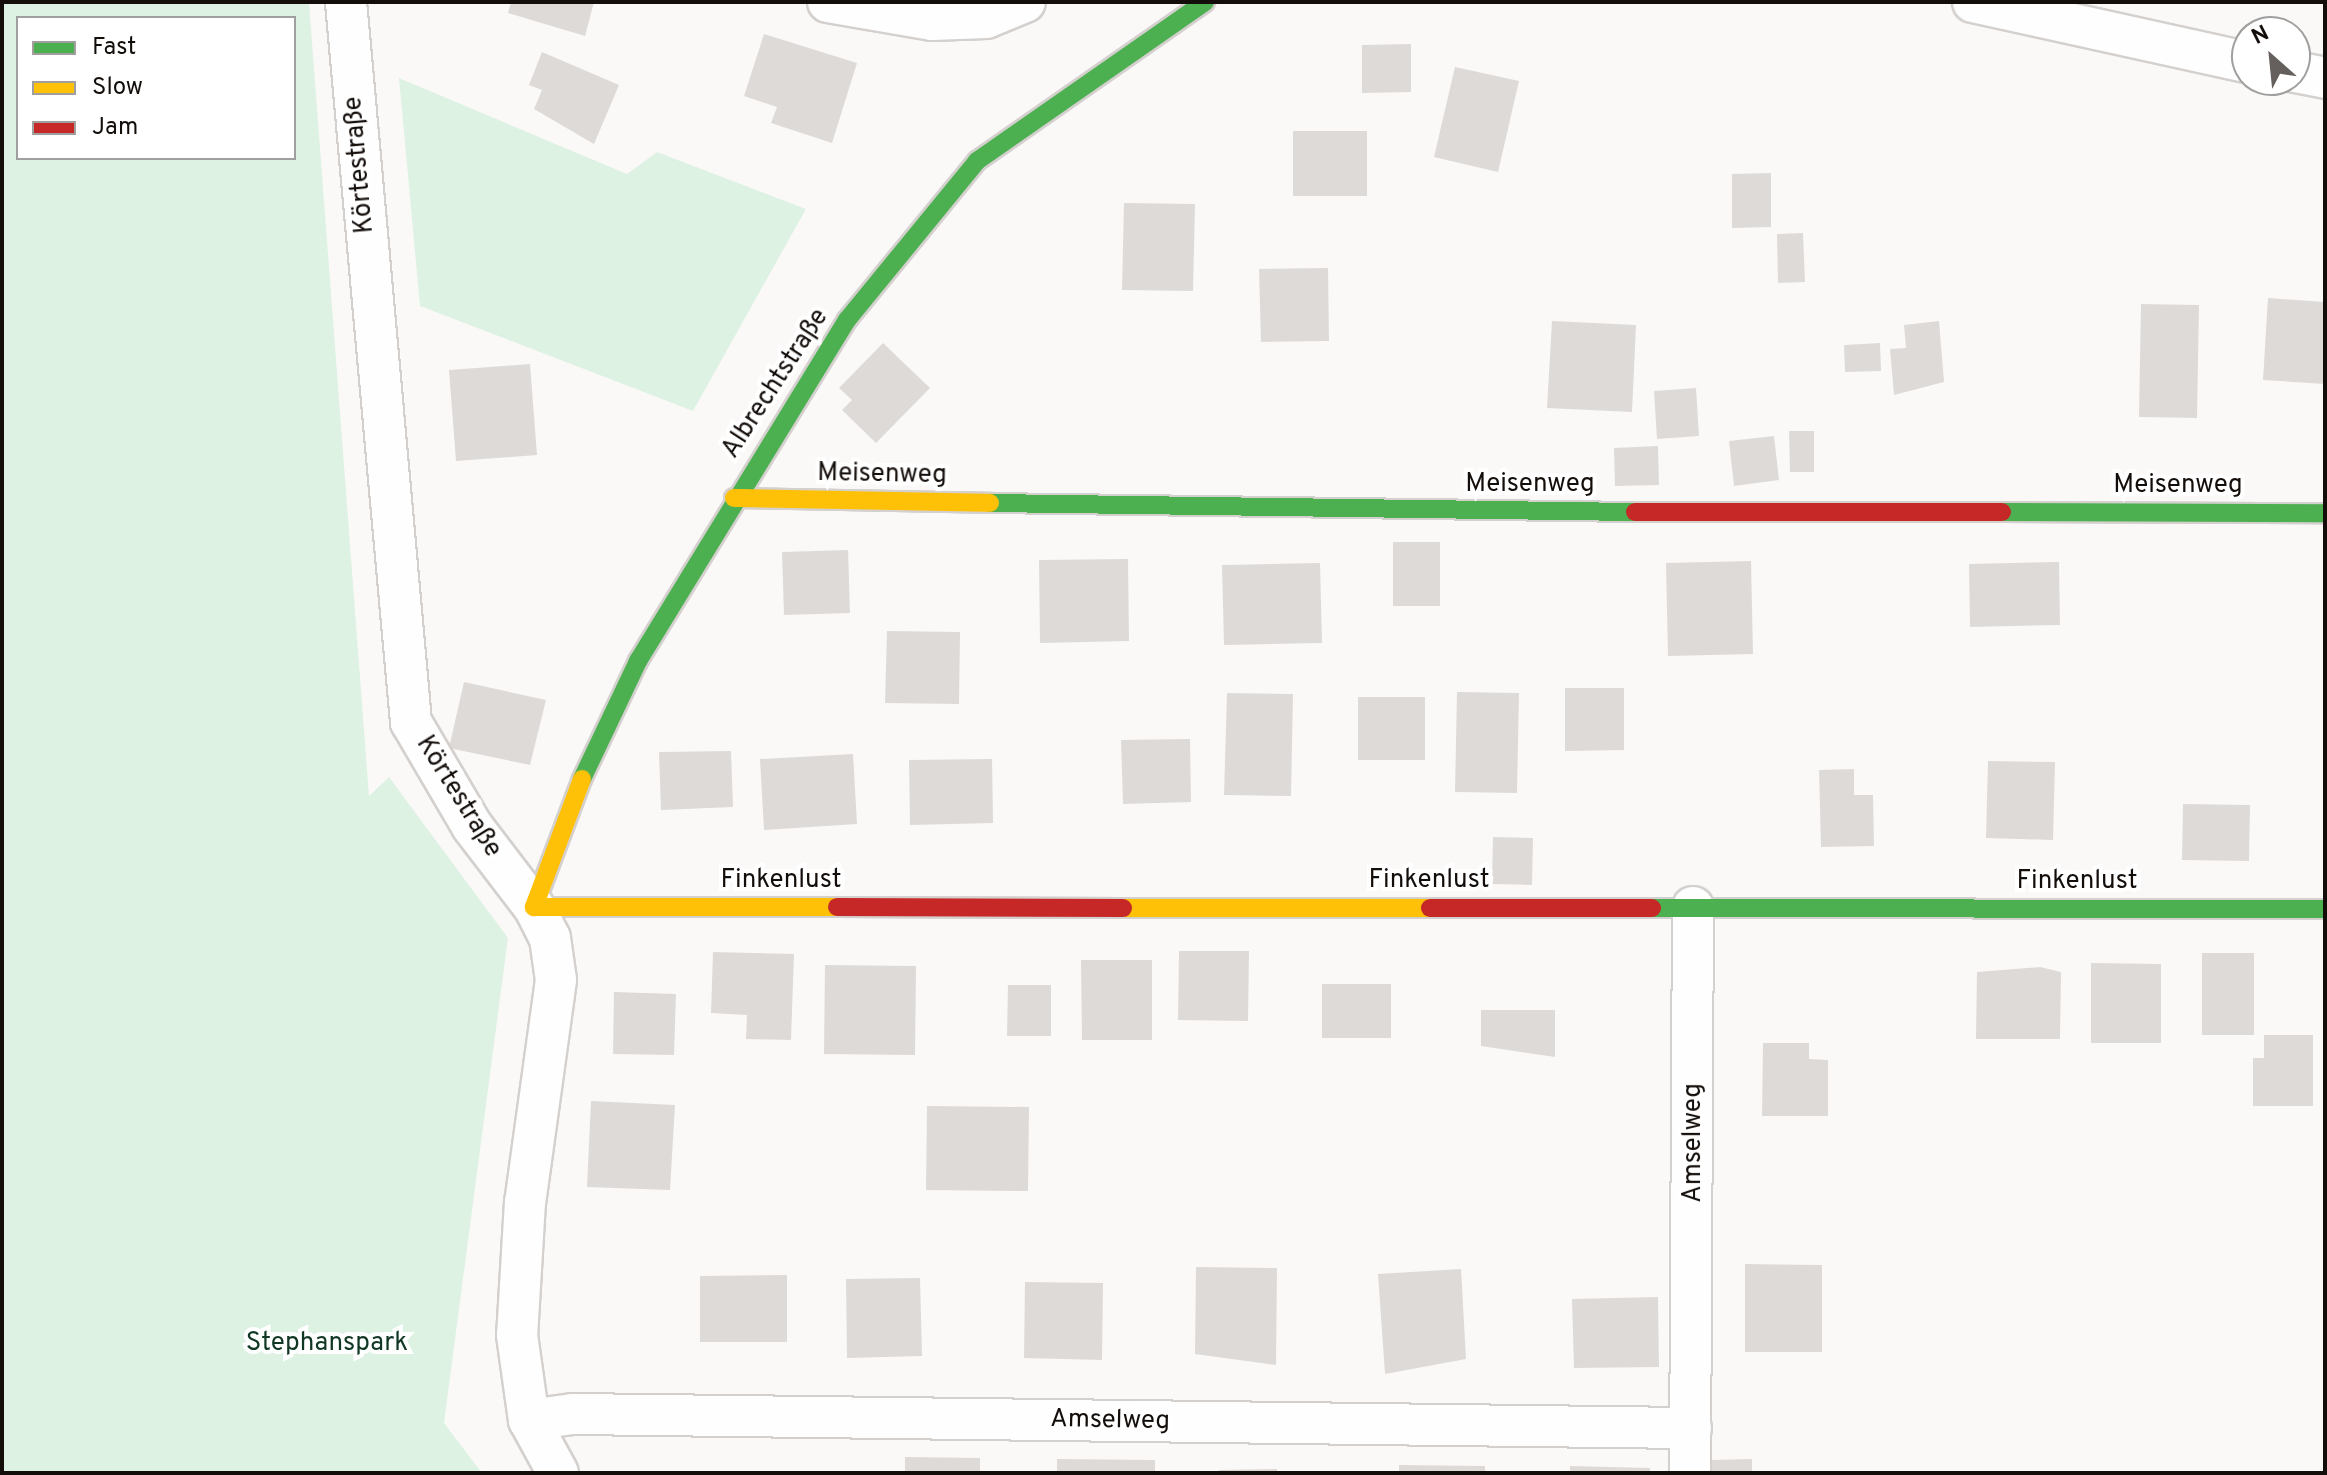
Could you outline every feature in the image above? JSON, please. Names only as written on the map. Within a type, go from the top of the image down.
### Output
[{"type":"street","name":"Körtestraße","points":[[346,2],[411,722],[472,826],[534,907],[550,938],[556,980],[518,1320],[519,1386],[529,1420],[558,1473]]},
{"type":"street","points":[[828,2],[932,20],[986,18],[1025,2]]},
{"type":"street","name":"Albrechtstraße","points":[[534,907],[559,829],[638,661],[734,498],[847,320],[977,161],[1205,2]]},
{"type":"street","points":[[1973,2],[2231,58]]},
{"type":"street","name":"Meisenweg","points":[[734,498],[1394,511],[2325,513]]},
{"type":"street","name":"Finkenlust","points":[[534,907],[2325,909]]},
{"type":"street","name":"Amselweg","points":[[1690,1473],[1693,907]]},
{"type":"street","name":"Amselweg","points":[[529,1420],[573,1414],[1691,1428]]},
{"type":"green space","name":"Stephanspark","points":[[2,2],[309,2],[369,796],[389,777],[508,938],[444,1423],[482,1473],[2,1473]]},
{"type":"green space","points":[[399,78],[627,174],[657,152],[806,209],[693,411],[420,306]]},
{"type":"building","points":[[511,2],[594,2],[585,36],[508,13]]},
{"type":"building","points":[[764,34],[857,63],[832,143],[771,123],[777,107],[744,96]]},
{"type":"building","points":[[1411,44],[1411,92],[1362,93],[1362,45]]},
{"type":"building","points":[[542,52],[619,85],[594,144],[534,109],[542,90],[529,85]]},
{"type":"building","points":[[1455,67],[1519,81],[1498,172],[1434,157]]},
{"type":"building","points":[[1293,131],[1367,131],[1367,196],[1293,196]]},
{"type":"building","points":[[1771,173],[1771,227],[1732,228],[1732,174]]},
{"type":"building","points":[[1124,203],[1195,204],[1193,291],[1122,290]]},
{"type":"building","points":[[1803,233],[1805,282],[1778,283],[1777,234]]},
{"type":"building","points":[[1328,268],[1329,341],[1261,342],[1259,269]]},
{"type":"building","points":[[2268,298],[2325,302],[2325,384],[2263,380]]},
{"type":"building","points":[[2141,304],[2199,305],[2197,418],[2139,417]]},
{"type":"building","points":[[1552,321],[1636,325],[1632,412],[1547,408]]},
{"type":"building","points":[[1939,321],[1944,382],[1894,395],[1890,349],[1906,348],[1904,325]]},
{"type":"building","points":[[883,343],[930,388],[876,443],[842,410],[852,400],[839,388]]},
{"type":"building","points":[[1880,343],[1881,371],[1845,372],[1844,345]]},
{"type":"building","points":[[530,364],[537,455],[456,461],[449,370]]},
{"type":"building","points":[[1696,388],[1699,436],[1657,439],[1654,391]]},
{"type":"building","points":[[1789,431],[1814,431],[1814,472],[1790,472]]},
{"type":"building","points":[[1774,436],[1779,480],[1734,486],[1729,441]]},
{"type":"building","points":[[1658,446],[1659,485],[1615,486],[1614,448]]},
{"type":"building","points":[[1393,542],[1440,542],[1440,606],[1393,606]]},
{"type":"building","points":[[848,550],[850,613],[784,615],[782,552]]},
{"type":"building","points":[[1128,559],[1129,641],[1040,643],[1039,560]]},
{"type":"building","points":[[1751,561],[1753,654],[1668,656],[1666,563]]},
{"type":"building","points":[[2059,562],[2060,625],[1970,627],[1969,564]]},
{"type":"building","points":[[1320,563],[1322,643],[1224,645],[1222,565]]},
{"type":"building","points":[[887,631],[960,632],[959,704],[885,703]]},
{"type":"building","points":[[464,682],[546,700],[530,765],[449,748]]},
{"type":"building","points":[[1565,688],[1624,688],[1624,750],[1565,751]]},
{"type":"building","points":[[1457,692],[1519,693],[1517,793],[1455,792]]},
{"type":"building","points":[[1227,693],[1293,694],[1291,796],[1224,795]]},
{"type":"building","points":[[1358,697],[1425,697],[1425,760],[1358,760]]},
{"type":"building","points":[[1190,739],[1191,802],[1123,804],[1121,740]]},
{"type":"building","points":[[731,751],[733,807],[661,810],[659,752]]},
{"type":"building","points":[[853,754],[857,824],[764,830],[760,759]]},
{"type":"building","points":[[992,759],[993,823],[910,825],[909,760]]},
{"type":"building","points":[[1988,761],[2055,762],[2053,840],[1986,838]]},
{"type":"building","points":[[1854,769],[1854,795],[1873,795],[1874,846],[1821,847],[1819,770]]},
{"type":"building","points":[[2183,804],[2250,805],[2249,861],[2182,860]]},
{"type":"building","points":[[1493,837],[1533,838],[1532,885],[1492,884]]},
{"type":"building","points":[[1179,951],[1249,951],[1248,1021],[1178,1020]]},
{"type":"building","points":[[713,952],[794,954],[791,1040],[746,1039],[747,1015],[711,1013]]},
{"type":"building","points":[[2202,953],[2254,953],[2254,1035],[2202,1035]]},
{"type":"building","points":[[1081,960],[1152,960],[1152,1040],[1082,1040]]},
{"type":"building","points":[[2091,963],[2161,964],[2161,1043],[2091,1043]]},
{"type":"building","points":[[825,965],[916,966],[915,1055],[824,1054]]},
{"type":"building","points":[[2040,967],[2061,972],[2060,1039],[1976,1039],[1977,972]]},
{"type":"building","points":[[1322,984],[1391,984],[1391,1038],[1322,1038]]},
{"type":"building","points":[[1008,985],[1051,985],[1051,1036],[1007,1036]]},
{"type":"building","points":[[614,992],[676,994],[674,1055],[613,1054]]},
{"type":"building","points":[[1481,1010],[1555,1010],[1555,1057],[1481,1046]]},
{"type":"building","points":[[2264,1035],[2313,1035],[2313,1106],[2253,1106],[2253,1058],[2264,1058]]},
{"type":"building","points":[[1763,1043],[1809,1043],[1809,1059],[1828,1060],[1828,1116],[1762,1116]]},
{"type":"building","points":[[591,1101],[675,1105],[670,1190],[587,1187]]},
{"type":"building","points":[[927,1106],[1029,1107],[1028,1191],[926,1190]]},
{"type":"building","points":[[1745,1264],[1822,1265],[1822,1352],[1745,1352]]},
{"type":"building","points":[[1196,1267],[1277,1268],[1276,1365],[1195,1354]]},
{"type":"building","points":[[1461,1269],[1466,1359],[1385,1374],[1378,1274]]},
{"type":"building","points":[[787,1275],[787,1342],[700,1342],[700,1276]]},
{"type":"building","points":[[920,1278],[922,1356],[847,1358],[846,1279]]},
{"type":"building","points":[[1025,1282],[1103,1283],[1102,1360],[1024,1358]]},
{"type":"building","points":[[1658,1297],[1659,1367],[1574,1368],[1572,1299]]},
{"type":"building","points":[[905,1457],[980,1458],[980,1473],[905,1473]]},
{"type":"building","points":[[1057,1459],[1155,1460],[1155,1473],[1057,1473]]},
{"type":"building","points":[[1752,1459],[1752,1473],[1712,1473],[1712,1460]]},
{"type":"building","points":[[1399,1465],[1485,1466],[1485,1473],[1399,1473]]},
{"type":"building","points":[[1570,1466],[1650,1468],[1650,1473],[1570,1473]]},
{"type":"building","points":[[1277,1469],[1277,1473],[1219,1473],[1219,1470]]},
{"type":"traffic: fast","points":[[582,779],[638,661],[847,320],[977,161],[1205,2]]},
{"type":"traffic: fast","points":[[990,503],[1635,512]]},
{"type":"traffic: fast","points":[[2002,512],[2325,513]]},
{"type":"traffic: fast","points":[[1652,908],[2325,909]]},
{"type":"traffic: slow","points":[[734,498],[990,503]]},
{"type":"traffic: slow","points":[[582,779],[534,907],[837,907]]},
{"type":"traffic: slow","points":[[1123,908],[1430,908]]},
{"type":"traffic: jam","points":[[1635,512],[2002,512]]},
{"type":"traffic: jam","points":[[837,907],[1123,908]]},
{"type":"traffic: jam","points":[[1430,908],[1652,908]]}]
